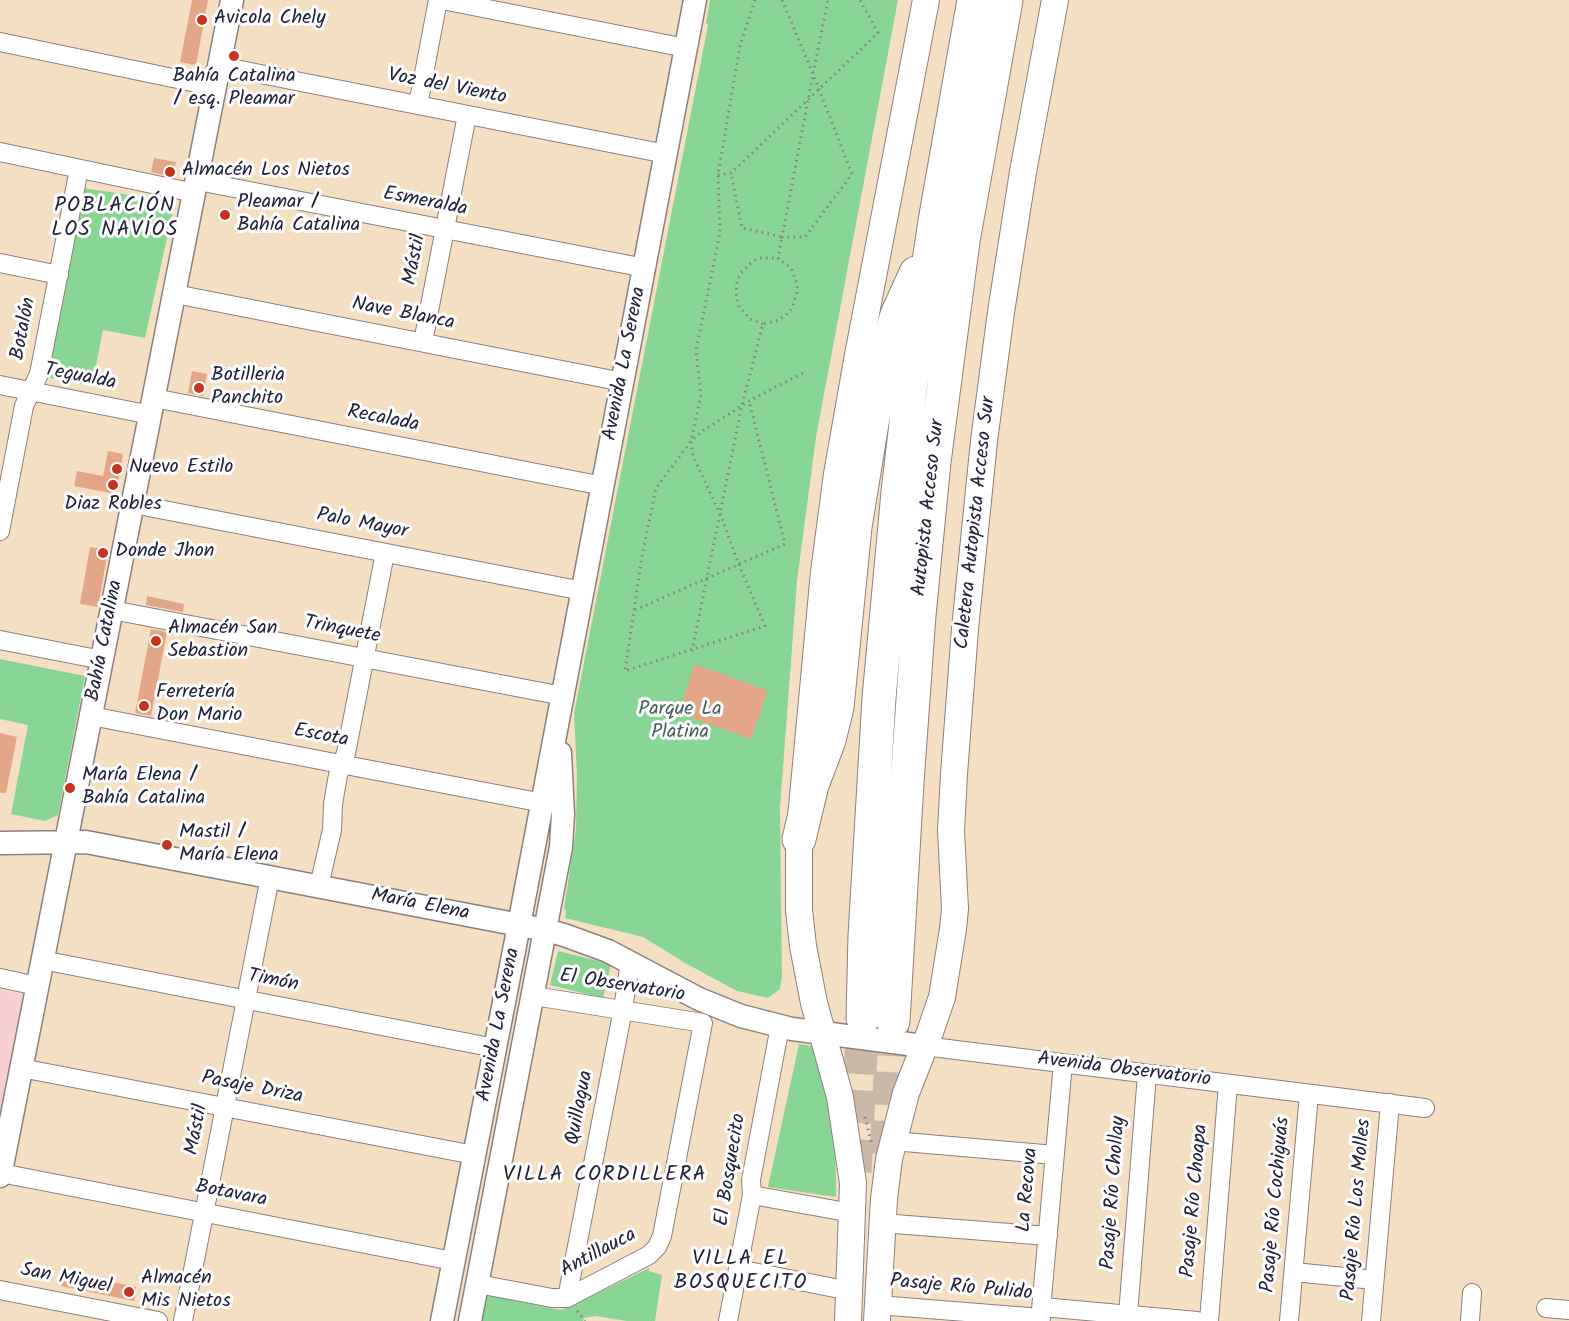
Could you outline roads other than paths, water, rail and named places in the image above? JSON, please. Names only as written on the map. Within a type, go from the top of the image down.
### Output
[{"type":"highway","name":"Autopista Acceso Sur","points":[[974,0],[935,221],[902,458],[879,698],[866,936],[878,1019],[907,772],[931,484],[963,242],[1006,0]]},
{"type":"highway","points":[[799,839],[812,785],[836,714],[855,527],[886,350],[892,329],[918,269],[935,221]]},
{"type":"main road","points":[[848,1321],[853,1183],[840,1097],[814,1003],[803,946],[798,887],[799,839],[818,626],[836,485],[858,355],[926,0]]},
{"type":"main road","name":"Caletera Autopista Acceso Sur","points":[[924,1046],[942,997],[953,929],[955,909],[951,830],[954,774],[965,628],[988,408],[1023,172],[1055,0]]},
{"type":"main road","points":[[878,1313],[886,1176],[906,1093],[924,1046]]},
{"type":"street","name":"Bahía Catalina","points":[[0,1175],[197,187],[232,0]]},
{"type":"street","points":[[418,105],[440,0],[686,48]]},
{"type":"street","name":"Avenida La Serena","points":[[442,1321],[695,0]]},
{"type":"street","name":"Voz del Viento","points":[[0,42],[218,77],[418,105],[666,154]]},
{"type":"street","name":"Mástil","points":[[423,342],[467,115]]},
{"type":"street","name":"Esmeralda","points":[[0,152],[79,169],[445,229],[645,268]]},
{"type":"street","name":"Botalón","points":[[0,531],[2,508],[24,406],[39,374],[79,169]]},
{"type":"street","points":[[0,263],[59,275]]},
{"type":"street","name":"Nave Blanca","points":[[175,294],[623,381]]},
{"type":"street","name":"Tegualda","points":[[0,385],[153,406]]},
{"type":"street","name":"Recalada","points":[[153,406],[603,486]]},
{"type":"street","name":"Palo Mayor","points":[[133,504],[583,591]]},
{"type":"street","points":[[319,886],[332,830],[333,804],[386,553]]},
{"type":"street","name":"Trinquete","points":[[112,610],[563,696]]},
{"type":"street","points":[[0,640],[102,660]]},
{"type":"street","name":"Escota","points":[[91,716],[543,803]]},
{"type":"street","name":"Avenida La Serena","points":[[470,1321],[561,848],[564,814],[557,728]]},
{"type":"street","name":"María Elena","points":[[0,843],[66,840],[86,842],[546,930],[585,942],[630,962],[723,1010],[780,1026],[823,1034]]},
{"type":"street","name":"Mástil","points":[[183,1321],[270,877]]},
{"type":"street","name":"Timón","points":[[42,960],[495,1048]]},
{"type":"street","name":"Quillagua","points":[[567,1298],[630,962]]},
{"type":"street","points":[[0,978],[37,986]]},
{"type":"street","name":"El Observatorio","points":[[534,996],[703,1023]]},
{"type":"street","name":"Antillauca","points":[[478,1284],[552,1298],[567,1298],[649,1255],[660,1242],[703,1023]]},
{"type":"street","name":"El Bosquecito","points":[[728,1321],[752,1195],[751,1180],[780,1026]]},
{"type":"street","name":"Avenida Observatorio","points":[[823,1034],[1425,1108]]},
{"type":"street","name":"La Recova","points":[[1041,1315],[1063,1063]]},
{"type":"street","name":"Pasaje Driza","points":[[21,1068],[474,1155]]},
{"type":"street","name":"Pasaje Río Chollay","points":[[1128,1315],[1147,1074]]},
{"type":"street","name":"Pasaje Río Choapa","points":[[1209,1321],[1228,1084]]},
{"type":"street","name":"Pasaje Río Cochiguás","points":[[1289,1321],[1309,1094]]},
{"type":"street","name":"Pasaje Río Los Molles","points":[[1371,1321],[1390,1104]]},
{"type":"street","points":[[893,1141],[1055,1155]]},
{"type":"street","name":"Botavara","points":[[0,1175],[453,1261]]},
{"type":"street","points":[[752,1195],[852,1213]]},
{"type":"street","points":[[882,1223],[1048,1236]]},
{"type":"street","points":[[738,1269],[850,1291]]},
{"type":"street","points":[[1294,1272],[1374,1280]]},
{"type":"street","name":"San Miguel","points":[[0,1290],[113,1317],[158,1321]]},
{"type":"street","points":[[1470,1321],[1472,1293]]},
{"type":"street","points":[[1546,1308],[1569,1310]]},
{"type":"street","name":"Pasaje Río Pulido","points":[[878,1313],[1128,1315],[1197,1321]]},
{"type":"tunnel","points":[[855,1172],[863,1018]]},
{"type":"tunnel","points":[[886,1154],[893,1021]]},
{"type":"place","name":"Avicola Chely","points":[[202,20]]},
{"type":"place","name":"Bahía Catalina / esq. Pleamar","points":[[234,56]]},
{"type":"place","name":"Almacén Los Nietos","points":[[170,172]]},
{"type":"place","name":"Pleamar / Bahía Catalina","points":[[225,215]]},
{"type":"place","name":"Botilleria Panchito","points":[[199,388]]},
{"type":"place","name":"Nuevo Estilo","points":[[117,469]]},
{"type":"place","name":"Diaz Robles","points":[[113,485]]},
{"type":"place","name":"Donde Jhon","points":[[103,553]]},
{"type":"place","name":"Almacén San Sebastion","points":[[156,641]]},
{"type":"place","name":"Ferretería Don Mario","points":[[144,706]]},
{"type":"place","name":"María Elena / Bahía Catalina","points":[[70,788]]},
{"type":"place","name":"Mastil / María Elena","points":[[167,845]]},
{"type":"place","name":"Almacén Mis Nietos","points":[[129,1292]]},
{"type":"district","name":"POBLACIÓN LOS NAVÍOS","points":[[115,219]]},
{"type":"district","name":"VILLA CORDILLERA","points":[[605,1176]]},
{"type":"district","name":"VILLA EL BOSQUECITO","points":[[741,1272]]},
{"type":"park label","name":"Parque La Platina","points":[[680,722]]}]
